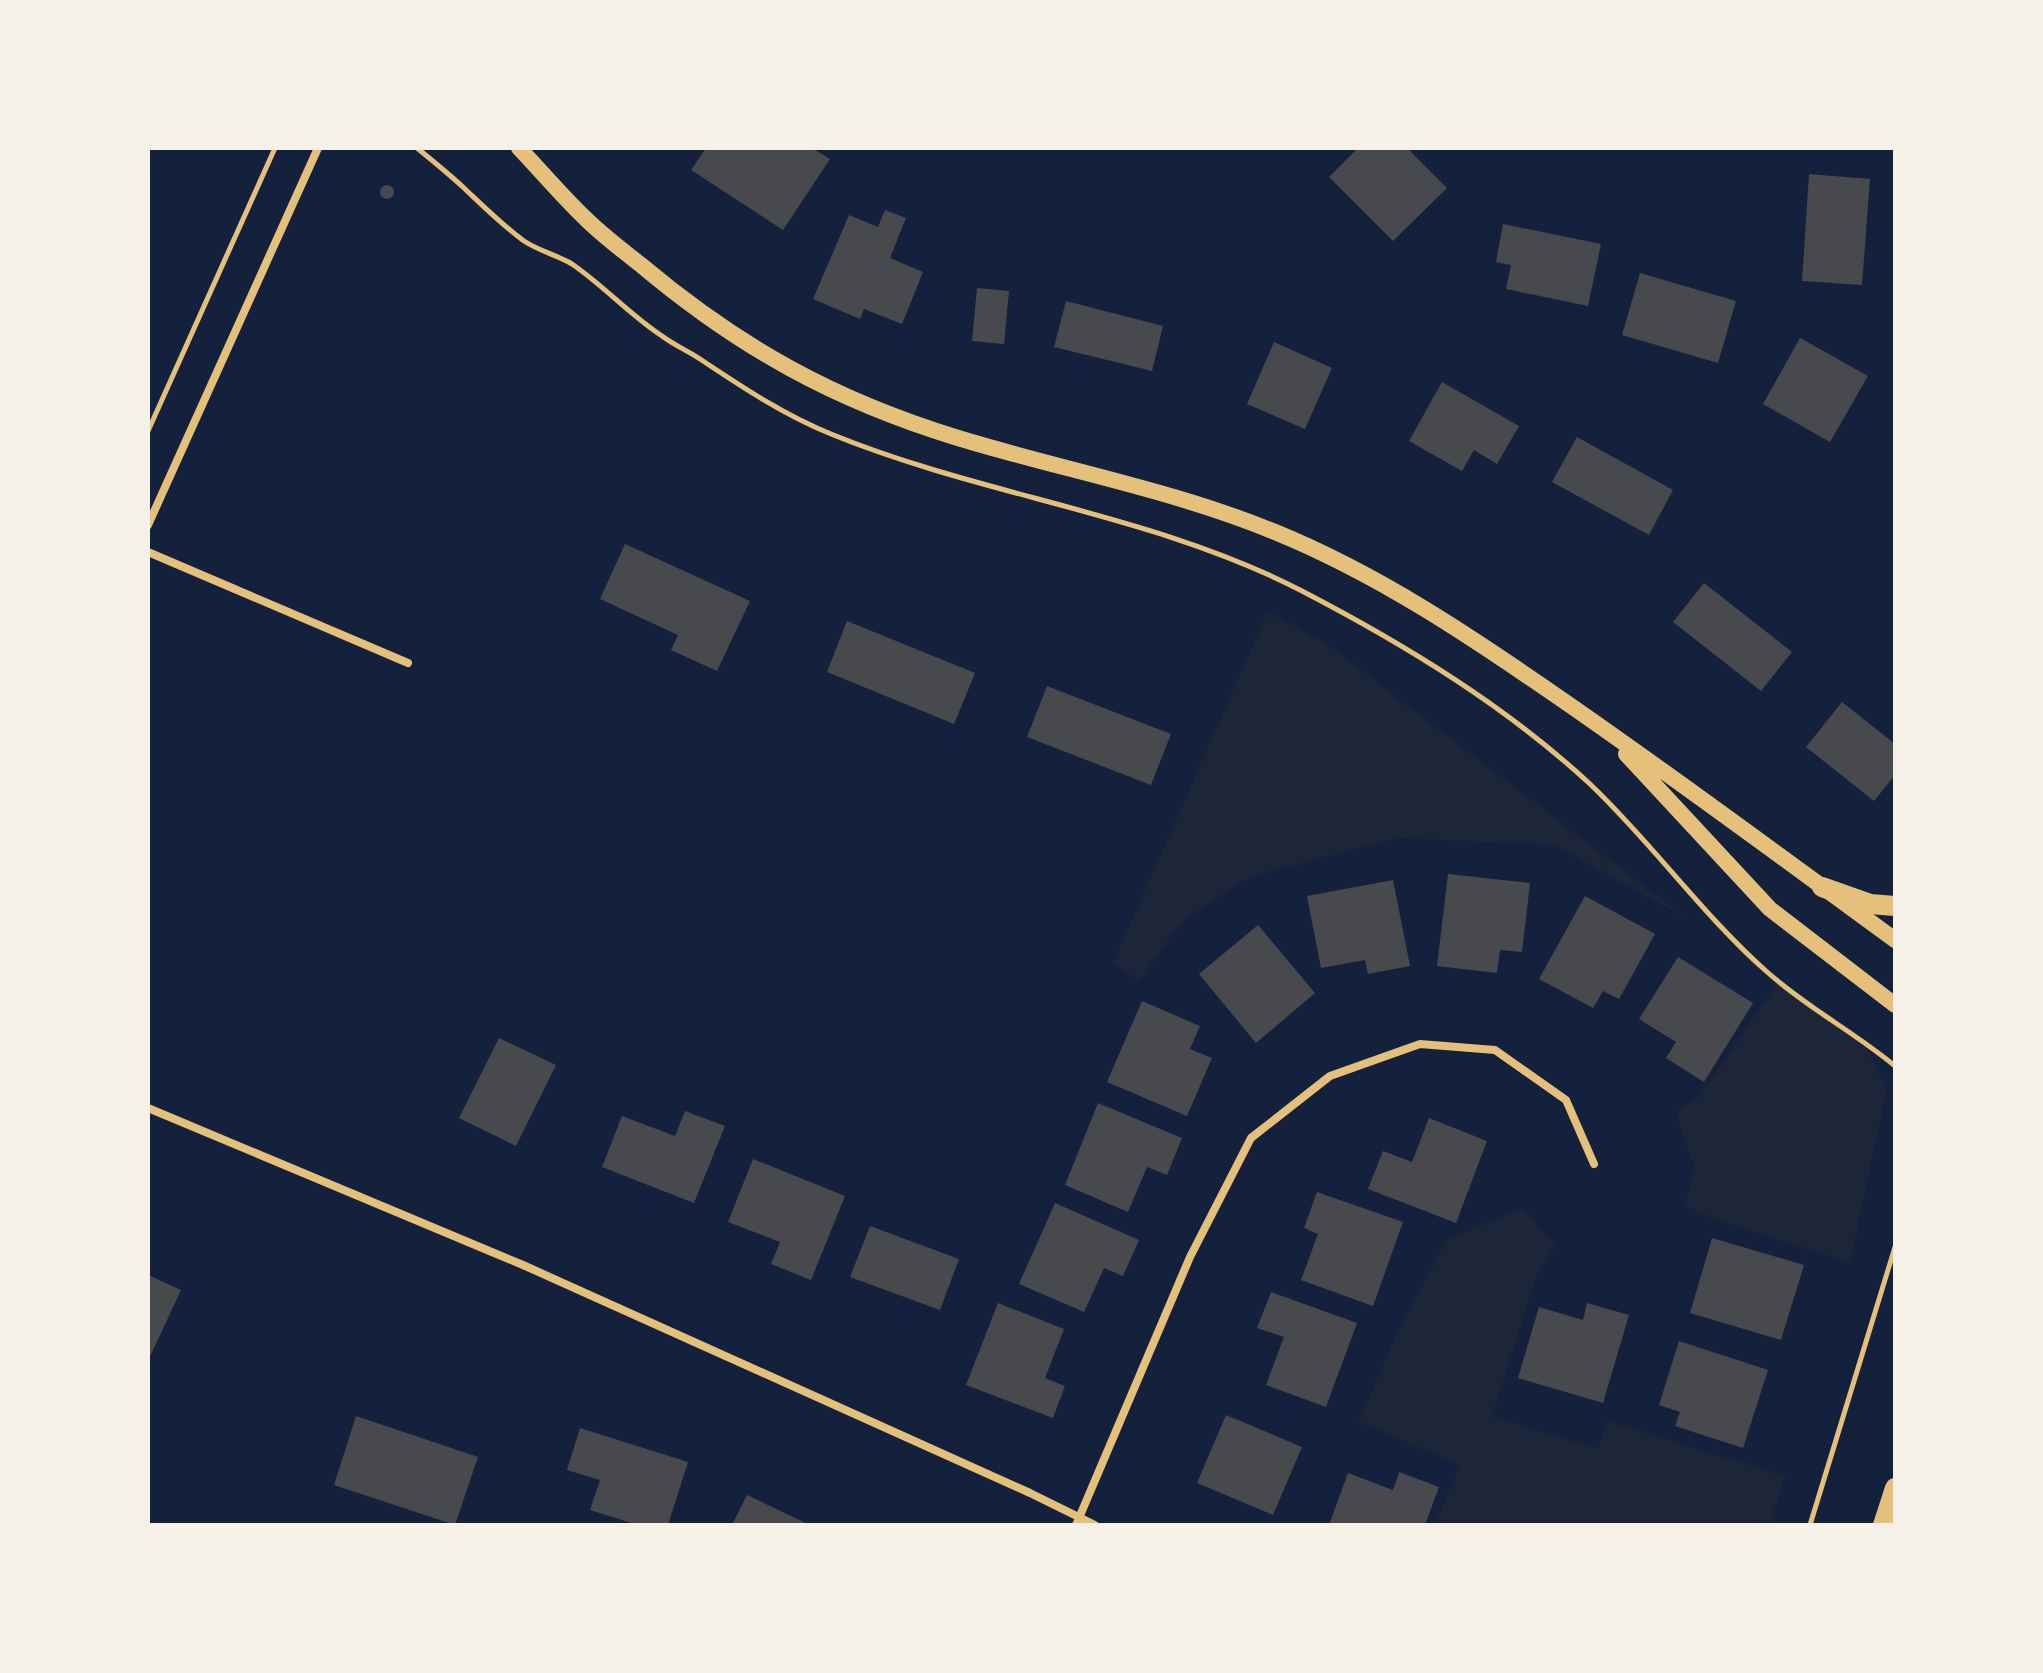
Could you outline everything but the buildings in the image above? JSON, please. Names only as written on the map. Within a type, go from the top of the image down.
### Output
[{"type":"main road","points":[[519,148],[588,221],[683,301],[729,334],[801,376],[878,411],[958,438],[1157,492],[1275,531],[1355,570],[1455,626],[1604,729],[1895,940]]},
{"type":"main road","points":[[1604,729],[1770,909],[1895,1005]]},
{"type":"main road","points":[[1822,887],[1870,904],[1895,906]]},
{"type":"main road","points":[[1883,1525],[1895,1488]]},
{"type":"street","points":[[148,525],[318,148]]},
{"type":"street","points":[[148,552],[408,663]]},
{"type":"street","points":[[1078,1521],[1190,1257],[1251,1138],[1330,1076],[1420,1044],[1495,1050],[1566,1100],[1594,1164]]},
{"type":"street","points":[[148,1108],[523,1265],[1030,1493],[1078,1521],[1095,1525]]},
{"type":"path","points":[[148,431],[275,148]]},
{"type":"path","points":[[417,148],[455,179],[491,216],[528,244],[570,263],[663,337],[771,405],[831,434],[889,454],[984,485],[1187,542],[1245,563],[1379,633],[1452,678],[1521,727],[1586,781],[1648,841],[1712,919],[1767,972],[1811,1008],[1875,1049],[1895,1066]]},
{"type":"path","points":[[1810,1525],[1895,1247]]},
{"type":"shaded area","points":[[1268,611],[1328,645],[1687,919],[1555,845],[1398,838],[1252,876],[1183,920],[1139,981],[1113,963]]},
{"type":"shaded area","points":[[1777,984],[1866,1048],[1887,1089],[1850,1262],[1716,1220],[1686,1206],[1694,1166],[1676,1114],[1700,1096]]},
{"type":"shaded area","points":[[1522,1208],[1555,1245],[1538,1272],[1492,1416],[1598,1449],[1607,1421],[1785,1476],[1770,1525],[1435,1525],[1460,1465],[1359,1421],[1396,1335],[1446,1241]]}]
